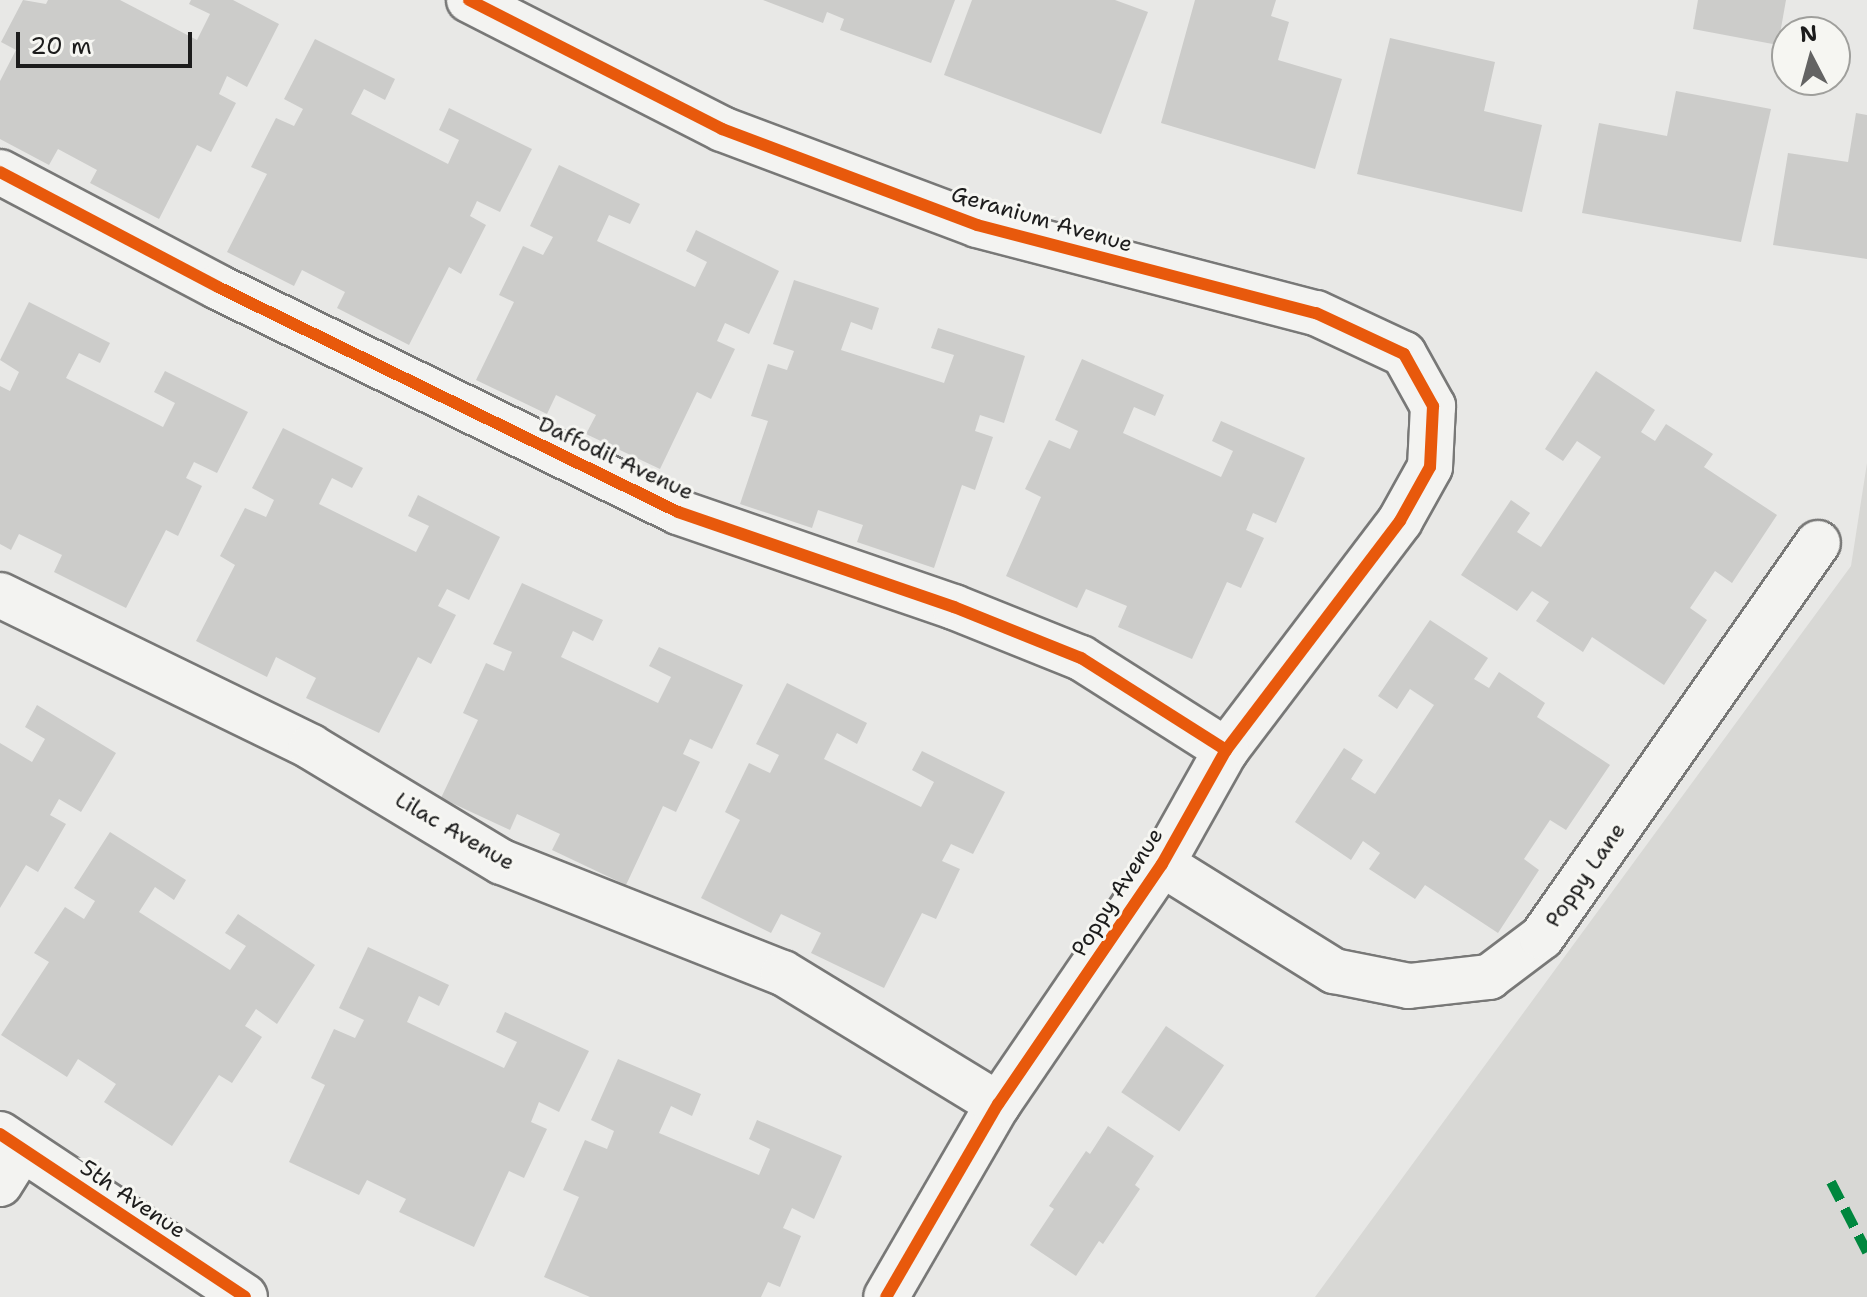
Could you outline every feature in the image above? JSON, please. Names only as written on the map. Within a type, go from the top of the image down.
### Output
[{"type":"street","name":"Geranium Avenue","points":[[469,0],[722,129],[977,225],[1316,313],[1404,354],[1433,406],[1430,467],[1400,521]]},
{"type":"street","name":"Daffodil Avenue","points":[[0,172],[218,287],[678,512],[954,607],[1081,658],[1226,750]]},
{"type":"street","name":"Poppy Avenue","points":[[886,1297],[998,1104],[1162,864],[1226,750],[1400,521]]},
{"type":"street","name":"Poppy Lane","points":[[1162,864],[1334,971],[1409,986],[1489,977],[1542,937],[1818,543]]},
{"type":"street","name":"Lilac Avenue","points":[[0,595],[311,747],[502,862],[783,973],[998,1104]]},
{"type":"street","name":"5th Avenue","points":[[7,1156],[245,1297]]},
{"type":"shaded area","points":[[1867,463],[1867,1297],[1315,1297],[1851,566]]},
{"type":"building","points":[[23,0],[46,4],[48,0],[120,0],[197,40],[210,14],[189,4],[191,0],[233,0],[279,24],[247,87],[227,76],[219,94],[236,103],[211,152],[197,145],[159,219],[90,183],[97,170],[58,149],[49,165],[0,139],[0,81],[16,50],[1,42]]},
{"type":"building","points":[[763,0],[955,0],[931,63],[840,30],[844,19],[827,12],[823,23]]},
{"type":"building","points":[[972,0],[1115,0],[1148,12],[1101,134],[944,75]]},
{"type":"building","points":[[1195,0],[1276,0],[1271,16],[1289,22],[1278,60],[1342,79],[1315,169],[1161,123]]},
{"type":"building","points":[[1698,0],[1786,0],[1783,16],[1771,16],[1771,44],[1693,29]]},
{"type":"building","points":[[1390,38],[1495,62],[1484,111],[1542,125],[1522,212],[1357,174]]},
{"type":"building","points":[[315,39],[395,79],[385,100],[364,89],[351,114],[448,164],[459,140],[439,130],[449,108],[532,149],[500,212],[477,201],[470,216],[486,225],[461,274],[449,267],[409,345],[337,308],[345,292],[302,270],[294,286],[227,252],[267,174],[251,167],[276,118],[294,126],[303,109],[284,99]]},
{"type":"building","points":[[1676,91],[1771,109],[1741,242],[1582,213],[1599,123],[1667,136]]},
{"type":"building","points":[[1856,113],[1867,115],[1867,259],[1773,245],[1788,153],[1848,162]]},
{"type":"building","points":[[559,165],[640,204],[630,224],[609,215],[597,241],[695,287],[707,262],[686,251],[696,230],[779,271],[749,334],[725,323],[717,341],[735,349],[711,399],[697,392],[660,469],[586,434],[596,415],[556,395],[547,414],[476,380],[514,302],[499,295],[523,246],[543,255],[553,237],[530,226]]},
{"type":"building","points":[[794,280],[879,308],[872,330],[851,322],[841,350],[944,383],[954,355],[931,348],[938,328],[1025,356],[1004,423],[980,415],[975,431],[993,437],[975,490],[962,485],[934,568],[857,542],[863,525],[818,510],[812,528],[740,504],[768,421],[751,416],[768,364],[787,370],[794,351],[773,344]]},
{"type":"building","points":[[29,302],[110,343],[100,363],[79,353],[66,378],[163,427],[175,403],[154,392],[165,371],[248,412],[217,473],[194,462],[186,478],[202,486],[178,536],[166,530],[126,608],[54,572],[62,555],[19,534],[11,550],[0,544],[0,386],[10,391],[19,372],[0,360]]},
{"type":"building","points":[[1082,359],[1164,395],[1155,416],[1134,407],[1123,433],[1221,477],[1233,451],[1212,441],[1221,421],[1305,458],[1276,523],[1253,513],[1246,530],[1264,538],[1241,588],[1227,582],[1192,659],[1118,627],[1127,606],[1086,589],[1077,608],[1006,576],[1041,497],[1025,489],[1049,440],[1070,449],[1078,431],[1055,420]]},
{"type":"building","points":[[1596,371],[1655,410],[1641,432],[1655,441],[1666,424],[1713,454],[1704,467],[1777,515],[1732,583],[1715,571],[1690,608],[1707,620],[1664,685],[1592,637],[1583,652],[1536,621],[1549,602],[1532,591],[1517,611],[1461,575],[1511,500],[1530,513],[1517,532],[1541,547],[1601,457],[1577,441],[1563,461],[1545,449]]},
{"type":"building","points":[[283,428],[363,468],[352,488],[332,478],[319,504],[416,552],[429,526],[408,516],[418,495],[500,537],[469,600],[447,589],[438,606],[456,615],[431,664],[418,657],[379,733],[306,698],[316,678],[276,657],[267,677],[196,641],[235,565],[220,556],[245,508],[266,517],[274,500],[252,488]]},
{"type":"building","points":[[522,583],[603,620],[593,641],[573,631],[561,657],[658,703],[671,677],[649,666],[659,647],[743,685],[712,749],[690,739],[683,754],[700,762],[676,812],[663,806],[626,885],[552,850],[560,834],[517,814],[510,830],[441,798],[478,720],[463,713],[486,663],[504,671],[512,652],[493,644]]},
{"type":"building","points":[[1430,620],[1488,658],[1474,679],[1489,688],[1499,672],[1545,703],[1537,717],[1610,765],[1566,830],[1550,820],[1524,859],[1539,870],[1498,933],[1425,885],[1415,899],[1369,869],[1380,853],[1363,841],[1351,860],[1295,822],[1344,748],[1363,760],[1351,779],[1375,794],[1434,705],[1410,689],[1397,709],[1378,696]]},
{"type":"building","points":[[787,683],[867,723],[857,744],[837,733],[824,759],[921,807],[934,782],[912,770],[922,751],[1005,792],[973,854],[951,844],[942,861],[960,869],[936,919],[922,913],[884,988],[811,953],[821,933],[781,914],[771,933],[701,898],[740,820],[725,812],[749,763],[770,773],[779,755],[756,744]]},
{"type":"building","points":[[37,705],[116,753],[81,812],[59,799],[50,815],[66,824],[38,872],[26,865],[0,908],[0,743],[32,762],[45,739],[25,727]]},
{"type":"building","points":[[110,832],[186,880],[174,900],[155,887],[139,912],[230,970],[246,946],[225,933],[238,914],[315,965],[277,1024],[256,1009],[245,1026],[262,1037],[232,1083],[219,1075],[172,1146],[104,1102],[116,1084],[78,1059],[67,1077],[1,1035],[49,962],[34,953],[65,907],[84,919],[95,901],[74,888]]},
{"type":"building","points":[[368,947],[449,985],[439,1006],[419,996],[407,1022],[504,1068],[517,1042],[496,1032],[505,1012],[589,1051],[559,1112],[539,1102],[531,1122],[547,1129],[524,1178],[509,1171],[474,1247],[399,1212],[406,1199],[367,1180],[359,1195],[289,1162],[325,1085],[311,1078],[334,1029],[355,1038],[364,1020],[339,1008]]},
{"type":"building","points":[[1166,1026],[1224,1065],[1179,1131],[1121,1092]]},
{"type":"building","points":[[618,1059],[701,1094],[692,1116],[671,1106],[659,1133],[759,1175],[770,1149],[749,1139],[757,1120],[842,1156],[814,1219],[792,1208],[783,1228],[801,1236],[780,1287],[768,1282],[761,1297],[590,1297],[544,1277],[579,1197],[563,1190],[585,1140],[607,1149],[614,1131],[591,1120]]},
{"type":"building","points":[[1108,1126],[1154,1156],[1135,1185],[1140,1189],[1103,1244],[1099,1241],[1076,1276],[1030,1245],[1054,1209],[1049,1206],[1086,1151],[1090,1154]]},
{"type":"marked path","points":[[1831,1182],[1867,1252]]},
{"type":"cycle path","points":[[469,0],[722,129],[977,225],[1316,313],[1404,354],[1433,406],[1430,467],[1400,521],[1226,750],[1162,864],[998,1104],[886,1297]]},
{"type":"cycle path","points":[[0,172],[218,287],[678,512],[954,607],[1081,658],[1226,750]]},
{"type":"cycle path","points":[[0,1134],[245,1297]]}]
